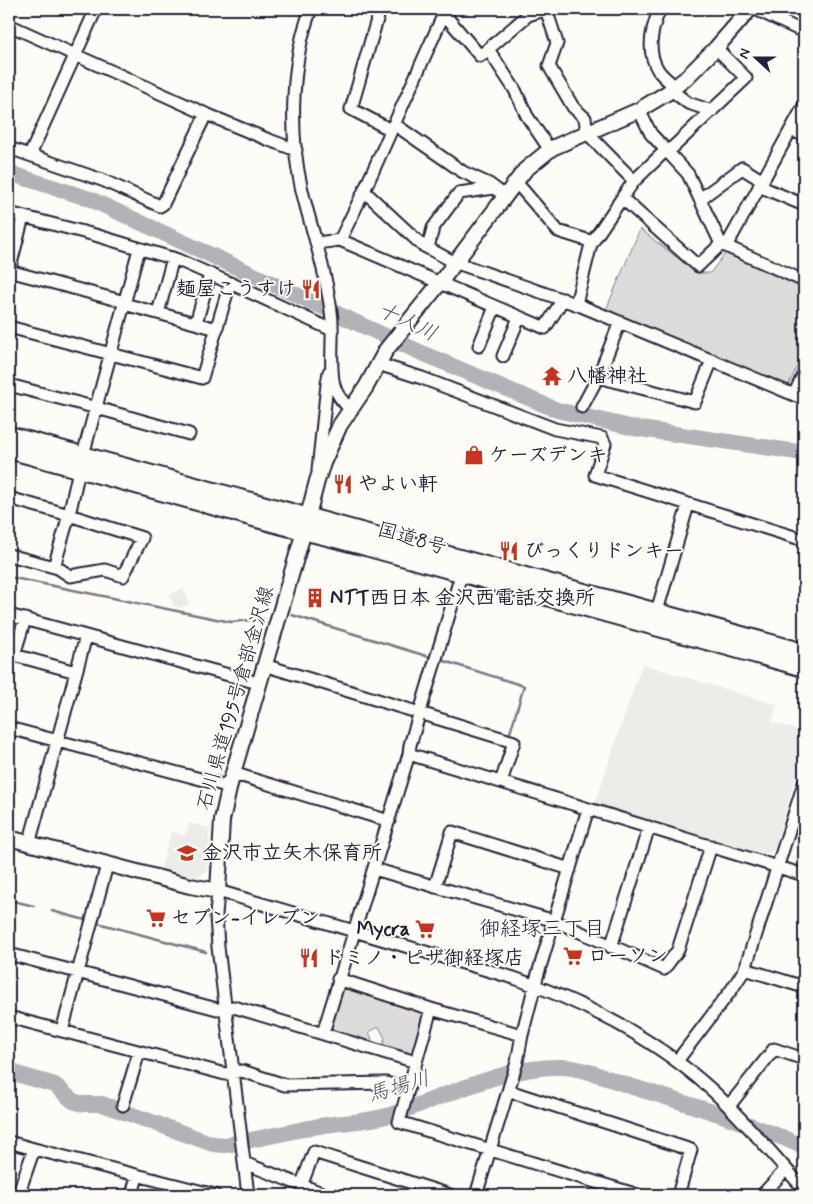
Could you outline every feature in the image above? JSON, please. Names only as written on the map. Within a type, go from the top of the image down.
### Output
[{"type":"highway","name":"国道8号","points":[[9,434],[81,462],[306,524],[657,611],[804,652]]},
{"type":"highway","name":"国道8号","points":[[9,450],[81,462]]},
{"type":"highway","name":"国道8号","points":[[306,524],[461,575],[804,668]]},
{"type":"main road","points":[[439,284],[500,192],[516,182],[525,170],[550,150],[639,110],[673,88],[716,48],[750,9]]},
{"type":"main road","name":"石川県道195号倉部金沢線","points":[[218,891],[222,820],[231,780],[317,481],[340,424],[366,387],[386,350],[439,284]]},
{"type":"main road","points":[[9,838],[190,886],[218,891]]},
{"type":"street","points":[[30,155],[96,9]]},
{"type":"street","points":[[311,9],[306,22],[296,76],[294,121],[296,150],[300,184],[317,243],[328,293],[332,326],[332,361],[335,388],[351,410]]},
{"type":"street","points":[[380,9],[351,109],[393,127],[463,172],[489,184],[500,192]]},
{"type":"street","points":[[340,240],[364,192],[445,11],[480,56],[524,11],[547,9],[557,43],[549,66],[573,107],[585,118],[587,133],[634,181]]},
{"type":"street","points":[[660,9],[652,34],[651,52],[658,70],[688,102],[712,111]]},
{"type":"street","points":[[755,9],[804,32]]},
{"type":"street","points":[[9,25],[206,114],[296,150]]},
{"type":"street","points":[[576,304],[592,242],[634,181],[746,78],[716,48]]},
{"type":"street","points":[[488,49],[515,90],[527,116],[550,150]]},
{"type":"street","points":[[622,198],[698,266],[724,245],[761,184],[804,106]]},
{"type":"street","points":[[639,110],[651,134],[688,174],[724,245],[804,281]]},
{"type":"street","points":[[9,148],[102,180],[160,206],[163,204],[206,114]]},
{"type":"street","points":[[791,130],[804,135]]},
{"type":"street","points":[[700,198],[742,168],[761,184],[804,205]]},
{"type":"street","points":[[516,182],[558,232],[592,242]]},
{"type":"street","points":[[364,192],[422,245],[454,262],[576,304],[799,397],[804,373]]},
{"type":"street","points":[[428,248],[433,228],[459,192],[500,192]]},
{"type":"street","points":[[9,213],[95,235],[173,258],[332,326]]},
{"type":"street","points":[[23,217],[9,271],[216,329]]},
{"type":"street","points":[[317,243],[340,240],[545,328],[563,300]]},
{"type":"street","points":[[54,567],[139,249]]},
{"type":"street","points":[[158,313],[173,258]]},
{"type":"street","points":[[196,323],[210,274]]},
{"type":"street","points":[[9,327],[202,378],[230,283]]},
{"type":"street","points":[[479,346],[495,307]]},
{"type":"street","points":[[503,356],[519,318]]},
{"type":"street","points":[[582,407],[598,377],[620,322]]},
{"type":"street","points":[[598,377],[695,402],[712,360]]},
{"type":"street","points":[[317,481],[327,384],[332,361]]},
{"type":"street","points":[[378,364],[422,378],[555,429],[602,438],[605,444],[596,475],[804,540]]},
{"type":"street","points":[[9,385],[188,434]]},
{"type":"street","points":[[9,498],[142,538],[123,576],[105,570],[70,576],[54,567],[9,555]]},
{"type":"street","points":[[657,611],[688,505]]},
{"type":"street","points":[[322,1033],[389,821],[461,575]]},
{"type":"street","points":[[9,615],[258,683]]},
{"type":"street","points":[[25,619],[14,655],[76,672]]},
{"type":"street","points":[[29,844],[86,636]]},
{"type":"street","points":[[264,664],[514,742],[501,782]]},
{"type":"street","points":[[9,728],[223,785],[239,775],[389,821]]},
{"type":"street","points":[[409,754],[804,875]]},
{"type":"street","points":[[677,1061],[746,969],[804,783]]},
{"type":"street","points":[[476,1195],[516,1068],[522,1035],[535,985],[588,809]]},
{"type":"street","points":[[611,947],[649,827]]},
{"type":"street","points":[[435,887],[452,832],[570,869]]},
{"type":"street","points":[[374,869],[555,921],[664,969],[678,950],[711,846]]},
{"type":"street","points":[[62,1031],[108,865]]},
{"type":"street","points":[[248,1195],[218,947],[216,915],[218,891],[535,985],[575,1001],[608,1018],[677,1061],[732,1110],[804,1189]]},
{"type":"street","points":[[9,954],[217,1009],[234,1007],[416,1062]]},
{"type":"street","points":[[746,969],[804,987]]},
{"type":"street","points":[[338,979],[431,1009],[522,1035]]},
{"type":"street","points":[[431,1009],[400,1122],[638,1195]]},
{"type":"street","points":[[9,1017],[225,1074],[242,1071],[285,1085],[386,1083],[408,1090]]},
{"type":"street","points":[[732,1110],[774,1049],[804,1058]]},
{"type":"street","points":[[123,1105],[139,1052]]},
{"type":"street","points":[[510,1086],[691,1150],[678,1195]]},
{"type":"street","points":[[9,1142],[215,1195]]},
{"type":"street","points":[[18,1195],[34,1149]]},
{"type":"street","points":[[301,1186],[314,1152],[450,1195]]},
{"type":"street","points":[[244,1163],[327,1195]]},
{"type":"street","points":[[762,1195],[786,1169]]},
{"type":"street","points":[[132,1195],[137,1176]]},
{"type":"shaded area","points":[[640,229],[697,273],[710,273],[727,251],[804,289],[804,352],[788,386],[605,312]]},
{"type":"shaded area","points":[[183,588],[190,603],[180,608],[174,606],[169,595]]},
{"type":"shaded area","points":[[642,664],[777,705],[772,722],[804,732],[804,750],[774,850],[765,855],[595,803]]},
{"type":"shaded area","name":"金沢市立矢木保育所","points":[[189,823],[210,828],[207,871],[189,880],[160,872],[171,832],[186,835]]},
{"type":"shaded area","points":[[344,986],[422,1010],[426,1016],[414,1053],[409,1055],[382,1047],[385,1038],[379,1027],[369,1032],[372,1039],[371,1044],[330,1032],[328,1027],[339,989]]},
{"type":"waterway","name":"十人川","points":[[9,173],[90,199],[424,354],[557,410],[634,428],[804,453]]},
{"type":"waterway","points":[[9,577],[231,622],[263,619]]},
{"type":"waterway","points":[[292,615],[433,658]]},
{"type":"waterway","points":[[441,660],[524,686],[509,736]]},
{"type":"waterway","points":[[498,773],[506,745]]},
{"type":"waterway","points":[[508,778],[540,787]]},
{"type":"waterway","points":[[551,791],[558,793]]},
{"type":"waterway","points":[[575,798],[592,804]]},
{"type":"waterway","points":[[595,804],[681,831]]},
{"type":"waterway","points":[[708,839],[759,855]]},
{"type":"waterway","points":[[9,900],[34,906]]},
{"type":"waterway","points":[[52,911],[89,921]]},
{"type":"waterway","points":[[94,922],[206,952]]},
{"type":"waterway","name":"馬場川","points":[[9,1068],[17,1074],[55,1085],[73,1101],[83,1104],[102,1104],[213,1144],[226,1145],[319,1126],[384,1117],[497,1077],[539,1068],[560,1067],[588,1071],[720,1114],[804,1147]]},
{"type":"place","name":"麺屋こうすけ","points":[[311,289]]},
{"type":"place","name":"八幡神社","points":[[552,376]]},
{"type":"place","name":"ケーズデンキ","points":[[474,455]]},
{"type":"place","name":"やよい軒","points":[[343,484]]},
{"type":"place","name":"びっくりドンキー","points":[[509,551]]},
{"type":"place","name":"NTT西日本 金沢西電話交換所","points":[[315,598]]},
{"type":"place","name":"金沢市立矢木保育所","points":[[187,853]]},
{"type":"place","name":"セブン-イレブン","points":[[156,918]]},
{"type":"place","name":"Mycra","points":[[425,929]]},
{"type":"place","name":"ローソン","points":[[573,956]]},
{"type":"place","name":"ドミノ・ピザ御経塚店","points":[[309,958]]},
{"type":"district","name":"御経塚三丁目","points":[[542,929]]}]
